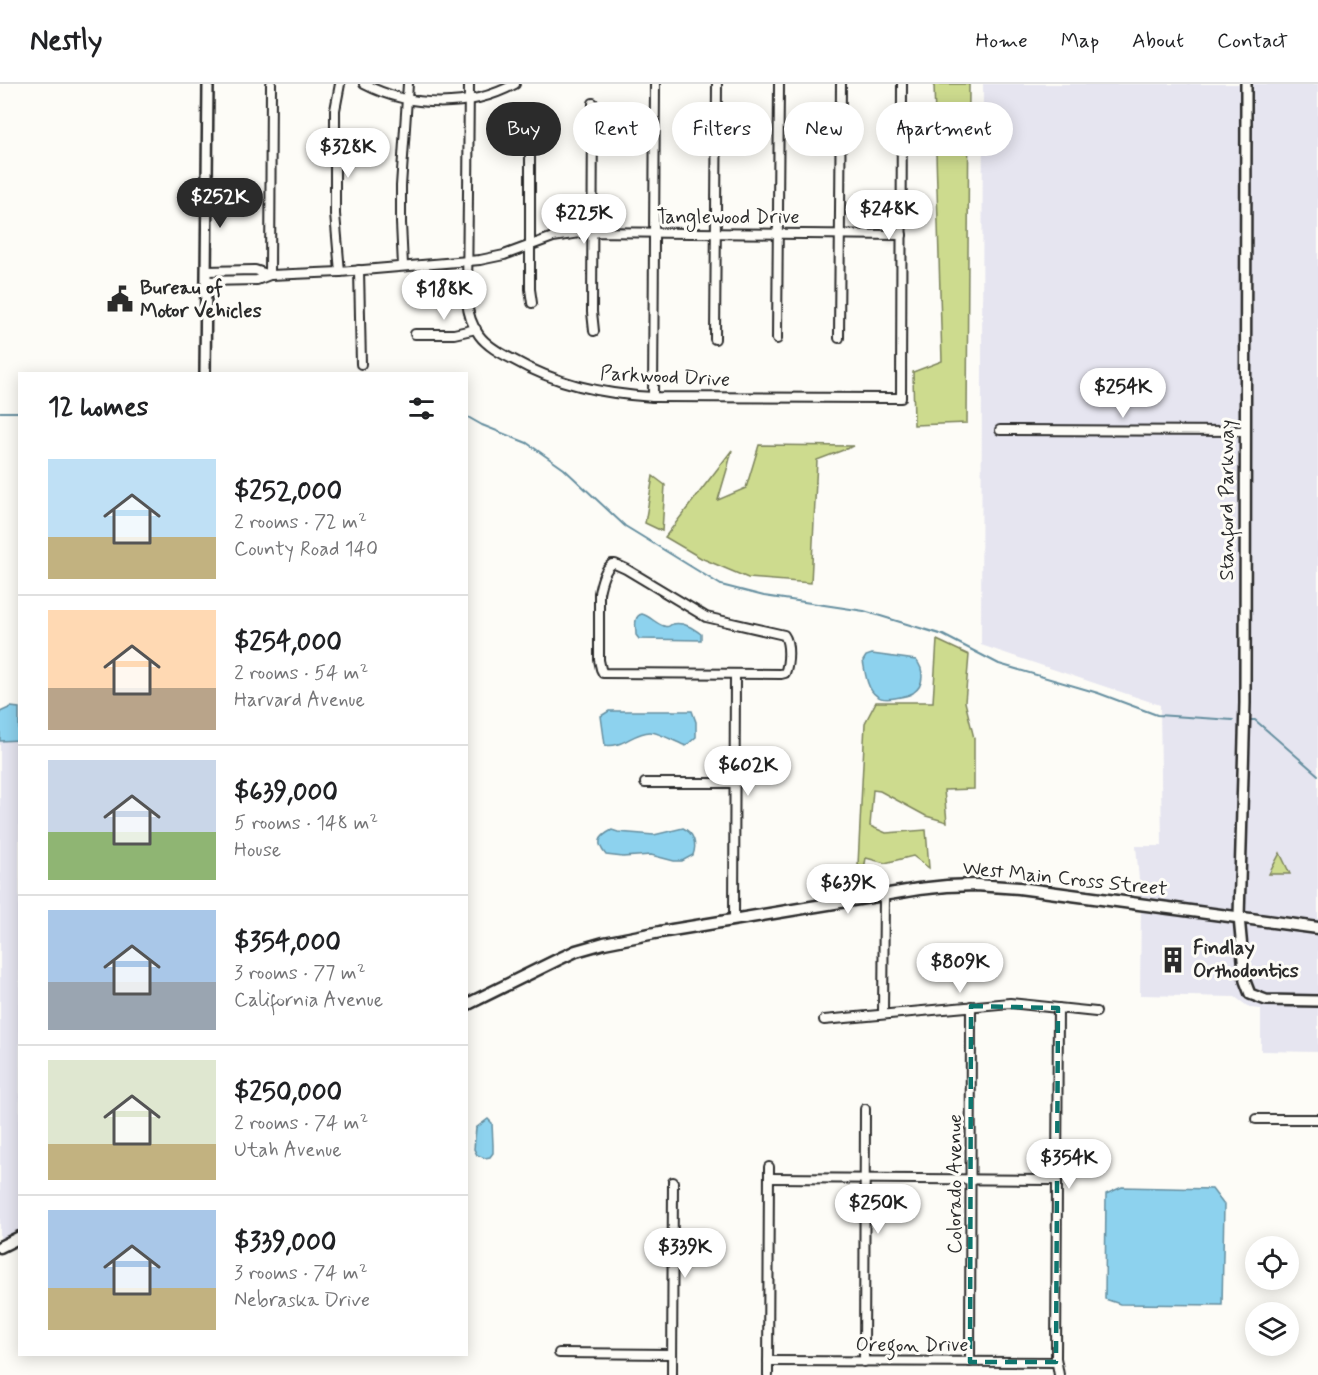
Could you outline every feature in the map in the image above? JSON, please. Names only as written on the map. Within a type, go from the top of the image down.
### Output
[{"type":"main road","name":"West Main Cross Street","points":[[468,1004],[559,959],[590,947],[627,938],[947,886],[983,885],[1031,890],[1318,928]]},
{"type":"main road","points":[[0,1247],[18,1238]]},
{"type":"street","points":[[205,372],[208,84]]},
{"type":"street","points":[[270,275],[271,84]]},
{"type":"street","points":[[340,84],[335,110],[335,214],[340,272]]},
{"type":"street","points":[[364,84],[407,99],[441,102],[469,100],[515,84]]},
{"type":"street","points":[[404,266],[401,186],[408,84]]},
{"type":"street","name":"Parkwood Drive","points":[[469,84],[468,310],[476,330],[486,343],[549,377],[604,392],[653,397],[901,398],[902,235]]},
{"type":"street","points":[[653,397],[655,84]]},
{"type":"street","points":[[715,339],[717,84]]},
{"type":"street","points":[[777,339],[779,84]]},
{"type":"street","points":[[839,338],[841,84]]},
{"type":"street","points":[[902,84],[902,235]]},
{"type":"street","name":"Stanford Parkway","points":[[1246,84],[1245,703],[1239,917],[1245,981],[1250,994],[1266,1000],[1318,1001]]},
{"type":"street","points":[[530,156],[530,289],[532,303]]},
{"type":"street","points":[[593,156],[592,312],[594,331]]},
{"type":"street","name":"Tanglewood Drive","points":[[206,276],[257,280],[270,275],[340,272],[468,261],[497,256],[562,235],[592,232],[902,235]]},
{"type":"street","points":[[359,270],[361,364]]},
{"type":"street","points":[[415,334],[454,334],[476,330]]},
{"type":"street","points":[[1000,430],[1245,431]]},
{"type":"street","points":[[615,564],[626,569],[706,617],[783,635],[786,638],[787,668],[785,673],[735,674],[603,673],[599,660],[599,593],[609,566],[615,564]]},
{"type":"street","points":[[735,674],[735,920]]},
{"type":"street","points":[[645,783],[735,783]]},
{"type":"street","points":[[883,1014],[884,895]]},
{"type":"street","points":[[824,1020],[971,1006],[1017,1004],[1096,1012]]},
{"type":"street","name":"Colorado Avenue","points":[[970,1362],[971,1006]]},
{"type":"street","points":[[1058,1008],[1056,1362],[1059,1375]]},
{"type":"street","points":[[864,1362],[865,1109]]},
{"type":"street","points":[[1256,1119],[1318,1119]]},
{"type":"street","points":[[768,1375],[769,1167]]},
{"type":"street","points":[[769,1178],[1056,1180]]},
{"type":"street","points":[[672,1375],[673,1182]]},
{"type":"street","points":[[559,1353],[672,1354]]},
{"type":"street","name":"Oregon Drive","points":[[768,1361],[1056,1362]]},
{"type":"highlighted area","points":[[971,1006],[1058,1008],[1056,1362],[970,1362]]},
{"type":"shaded area","points":[[983,84],[1318,84],[1318,1052],[1261,1051],[1261,1009],[1250,1008],[1235,997],[1140,995],[1141,902],[1136,846],[1162,846],[1160,705],[981,645],[983,156],[1013,156],[1013,102],[983,102]]},
{"type":"shaded area","points":[[18,735],[18,1238],[0,1247],[0,738]]},
{"type":"green space","points":[[934,84],[969,84],[969,102],[935,102]]},
{"type":"green space","points":[[936,156],[969,156],[967,423],[914,425],[913,372],[942,361]]},
{"type":"green space","points":[[759,445],[854,446],[817,460],[811,583],[748,578],[701,558],[665,537],[732,450],[718,500],[746,488]]},
{"type":"green space","points":[[653,476],[665,485],[662,531],[645,523]]},
{"type":"green space","points":[[937,640],[969,655],[965,702],[974,738],[974,789],[944,790],[947,822],[926,816],[880,791],[873,790],[870,826],[886,833],[926,830],[929,868],[913,856],[885,863],[866,858],[864,869],[858,865],[865,723],[876,702],[933,702]]},
{"type":"green space","points":[[1280,853],[1290,874],[1269,874]]},
{"type":"water","points":[[642,614],[666,627],[673,624],[688,626],[701,634],[701,640],[639,639],[636,635],[636,622],[637,617]]},
{"type":"water","points":[[872,654],[916,660],[921,668],[920,686],[909,695],[883,699],[877,696],[869,685],[863,661],[866,656]]},
{"type":"water","points":[[11,707],[18,708],[18,740],[0,741],[0,712]]},
{"type":"water","points":[[609,711],[692,711],[696,722],[696,737],[686,746],[650,732],[617,745],[605,745],[601,716]]},
{"type":"water","points":[[683,828],[694,839],[695,847],[693,855],[682,861],[651,855],[623,857],[606,855],[600,844],[601,838],[612,830],[654,835]]},
{"type":"water","points":[[488,1119],[492,1123],[493,1153],[490,1157],[485,1158],[477,1155],[474,1149],[476,1128]]},
{"type":"water","points":[[1122,1187],[1212,1189],[1224,1205],[1222,1305],[1120,1304],[1105,1299],[1106,1194]]},
{"type":"waterway","points":[[0,412],[18,412]]},
{"type":"waterway","points":[[468,417],[527,443],[564,469],[625,526],[721,585],[764,596],[864,611],[943,635],[999,664],[1098,693],[1157,715],[1233,720]]},
{"type":"waterway","points":[[1251,720],[1255,720],[1318,775]]},
{"type":"place","name":"Bureau of Motor Vehicles","points":[[120,299]]},
{"type":"place","name":"Findlay Orthodontics","points":[[1173,960]]}]
